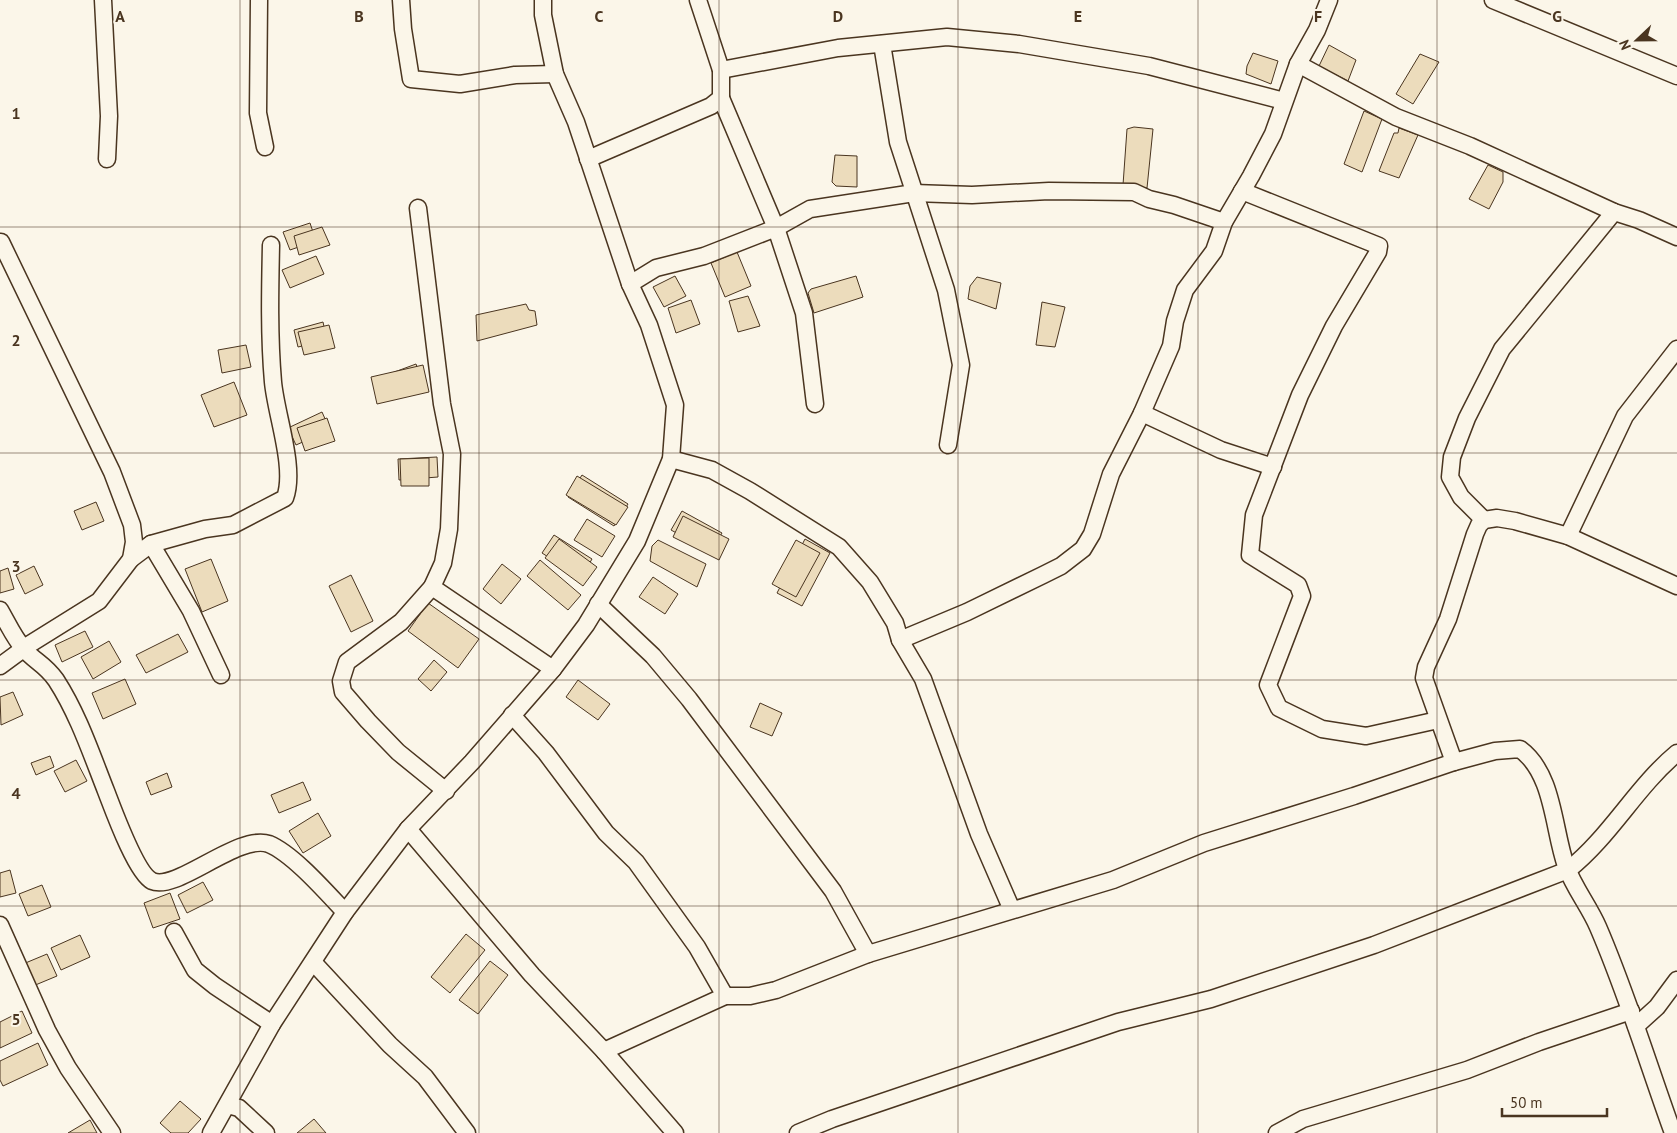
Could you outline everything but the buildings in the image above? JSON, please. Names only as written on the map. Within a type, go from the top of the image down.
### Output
[{"type":"street","points":[[103,0],[110,116],[107,159]]},
{"type":"street","points":[[259,0],[258,113],[265,147]]},
{"type":"street","points":[[401,0],[402,29],[411,79],[460,84],[515,74],[555,74]]},
{"type":"street","points":[[211,1133],[272,1024],[345,912],[408,829],[446,791],[553,669],[586,625],[637,541],[671,459],[675,405],[649,325],[630,284],[576,122],[555,74],[542,15],[543,0]]},
{"type":"street","points":[[698,0],[721,70],[721,98],[776,228],[804,313],[815,404]]},
{"type":"street","points":[[900,640],[967,612],[1043,575],[1061,566],[1083,549],[1092,534],[1111,474],[1142,413],[1170,346],[1175,321],[1185,290],[1214,251],[1224,222],[1272,134],[1298,64],[1317,30],[1329,0]]},
{"type":"street","points":[[1493,0],[1677,76]]},
{"type":"street","points":[[721,70],[838,48],[946,37],[1019,44],[1149,66],[1284,101]]},
{"type":"street","points":[[882,44],[891,108],[914,193],[946,290],[961,365],[948,445]]},
{"type":"street","points":[[1298,64],[1396,117],[1470,146],[1614,212],[1640,220],[1677,237]]},
{"type":"street","points":[[588,159],[711,106],[721,98]]},
{"type":"street","points":[[630,284],[656,268],[704,256],[776,228],[810,209],[914,193],[972,195],[1049,191],[1134,192],[1149,199],[1174,205],[1224,222]]},
{"type":"street","points":[[1242,191],[1379,246],[1378,252],[1334,326],[1300,395],[1254,515],[1250,555],[1298,585],[1302,596],[1268,685],[1279,708],[1322,729],[1366,736],[1438,720]]},
{"type":"street","points":[[418,208],[438,376],[452,454],[449,529],[443,563],[432,588],[401,622],[347,662],[341,681],[343,692],[374,727],[398,752],[446,791]]},
{"type":"street","points":[[1484,520],[1461,497],[1450,477],[1452,456],[1467,418],[1502,349],[1614,212]]},
{"type":"street","points":[[1,242],[112,472],[132,526],[134,542],[131,559]]},
{"type":"street","points":[[0,666],[99,600],[131,559],[151,544],[205,529],[233,525],[285,498],[289,488],[287,460],[273,385],[270,340],[271,244]]},
{"type":"street","points":[[1568,536],[1625,416],[1677,349]]},
{"type":"street","points":[[1142,413],[1221,450],[1273,467]]},
{"type":"street","points":[[671,459],[712,470],[839,547],[870,582],[895,623],[900,640],[923,679],[979,834],[1012,910]]},
{"type":"street","points":[[1454,762],[1424,678],[1426,667],[1448,619],[1475,534],[1484,520],[1497,518],[1515,521],[1568,536],[1677,586]]},
{"type":"street","points":[[151,544],[191,611],[221,675]]},
{"type":"street","points":[[432,588],[553,669]]},
{"type":"street","points":[[598,604],[653,656],[689,699],[833,891],[868,954]]},
{"type":"street","points":[[0,610],[24,650],[44,664],[70,703],[119,824],[139,867],[151,880],[160,883],[169,881],[206,862],[256,843],[267,844],[303,870],[345,912]]},
{"type":"street","points":[[512,715],[546,753],[606,833],[636,862],[697,947],[725,996]]},
{"type":"street","points":[[604,1051],[725,996],[750,996],[776,990],[868,954],[1113,880],[1204,843],[1354,796],[1454,762],[1494,751],[1520,749],[1530,756],[1540,774],[1568,870],[1597,925],[1634,1018],[1673,1133]]},
{"type":"street","points":[[798,1133],[832,1119],[1118,1022],[1211,999],[1374,945],[1568,870],[1590,853],[1640,792],[1677,753]]},
{"type":"street","points":[[408,829],[532,975],[604,1051],[675,1133]]},
{"type":"street","points":[[0,925],[47,1030],[68,1068],[112,1133]]},
{"type":"street","points":[[174,932],[196,970],[215,986],[272,1024]]},
{"type":"street","points":[[313,962],[390,1045],[425,1077],[467,1133]]},
{"type":"street","points":[[1277,1133],[1303,1119],[1467,1070],[1539,1042],[1634,1018],[1657,1007],[1677,980]]},
{"type":"street","points":[[228,1105],[240,1108],[266,1133]]}]
